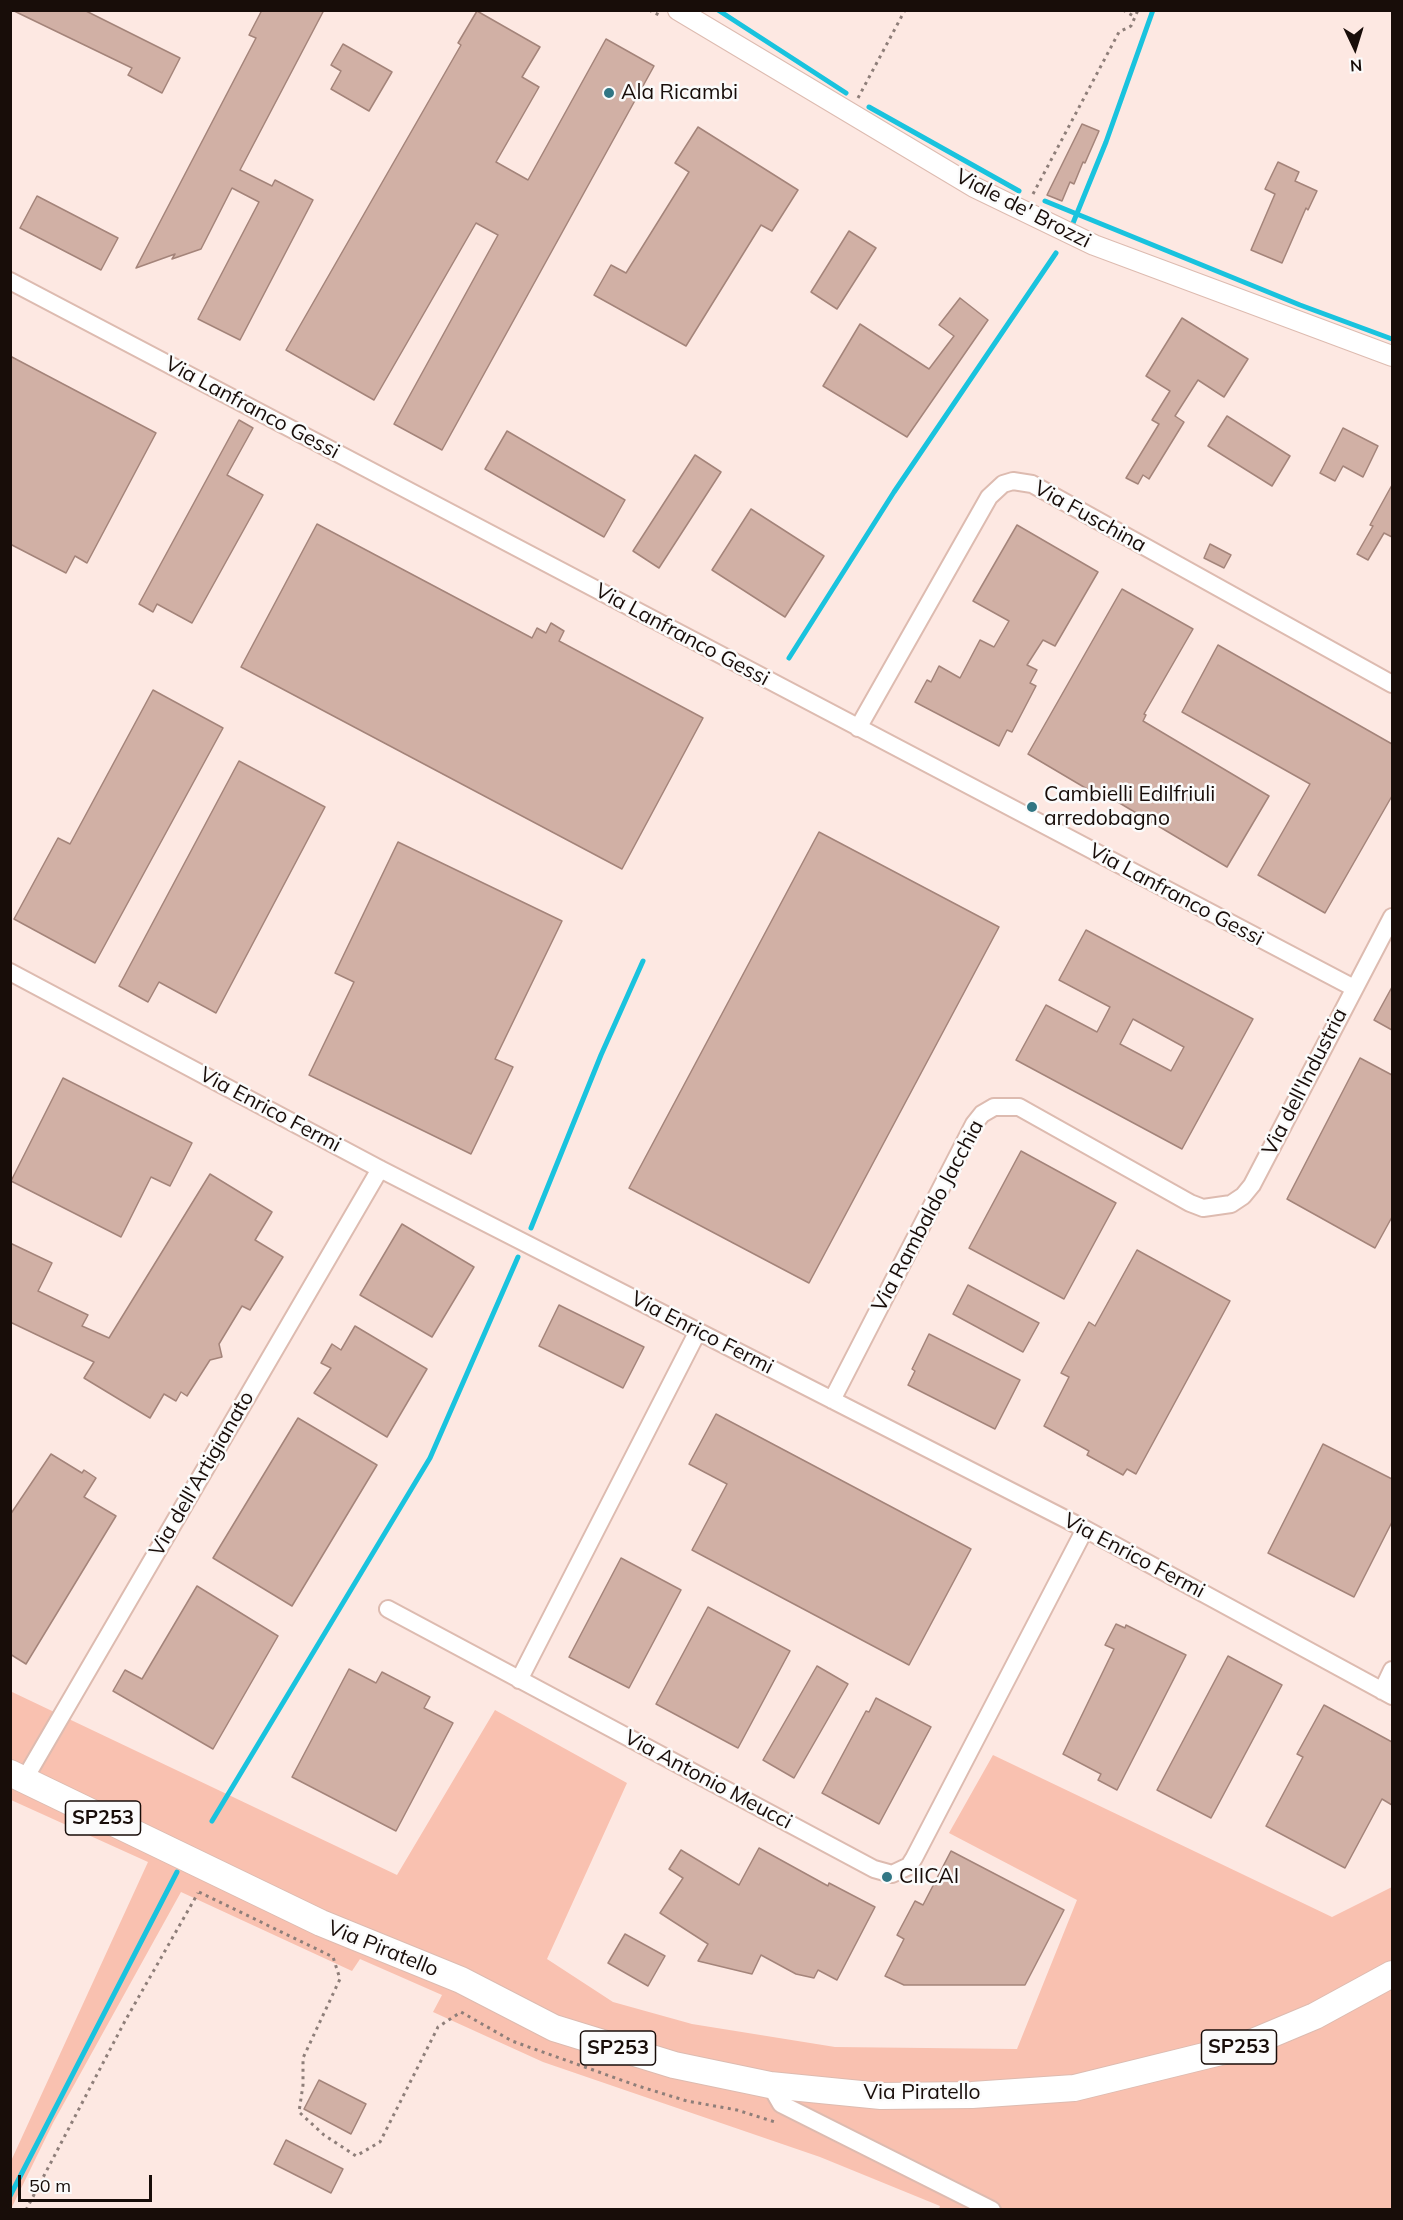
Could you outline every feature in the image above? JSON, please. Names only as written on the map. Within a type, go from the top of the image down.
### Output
[{"type":"main road","name":"Via Piratello","points":[[17,1777],[205,1881],[461,1980],[554,2028],[674,2065],[770,2085],[881,2096],[972,2095],[1074,2088],[1241,2047],[1315,2016],[1392,1974]]},
{"type":"street","name":"Viale de' Brozzi","points":[[678,10],[974,187],[1094,245],[1392,357]]},
{"type":"street","name":"Via Lanfranco Gessi","points":[[10,281],[1354,988]]},
{"type":"street","name":"Via Fuschina","points":[[858,728],[989,497],[1003,484],[1012,481],[1032,484],[1392,684]]},
{"type":"street","name":"Via dell'Industria","points":[[1190,1203],[1203,1208],[1218,1208],[1231,1204],[1243,1196],[1252,1185],[1392,917]]},
{"type":"street","name":"Via Enrico Fermi","points":[[10,972],[380,1168],[1085,1529],[1387,1694]]},
{"type":"street","name":"Via Rambaldo Jacchia","points":[[832,1400],[974,1124],[982,1114],[994,1107],[1019,1107],[1190,1203]]},
{"type":"street","name":"Via dell'Artigianato","points":[[17,1777],[380,1168]]},
{"type":"street","points":[[519,1680],[698,1331]]},
{"type":"street","name":"Via Antonio Meucci","points":[[388,1609],[874,1869],[882,1873],[901,1871],[914,1858],[1085,1529]]},
{"type":"street","points":[[1387,1694],[1392,1670]]},
{"type":"street","points":[[770,2085],[781,2104],[966,2204],[993,2210]]},
{"type":"path","points":[[850,113],[905,10]]},
{"type":"path","points":[[1123,10],[1135,17]]},
{"type":"path","points":[[1024,211],[1119,32],[1131,26],[1138,10]]},
{"type":"path","points":[[26,2210],[125,2021],[205,1881],[333,1957],[340,1979],[303,2058],[303,2085],[299,2112],[324,2135],[356,2156],[380,2142],[438,2026],[461,2012],[512,2041],[638,2086],[687,2101],[737,2110],[784,2124]]},
{"type":"shaded area","points":[[10,1691],[397,1875],[495,1710],[627,1783],[547,1959],[613,2002],[692,2024],[835,2047],[1017,2049],[1077,1900],[949,1833],[993,1755],[1332,1917],[1392,1887],[1392,2209],[939,2209],[940,2206],[820,2157],[543,2062],[433,2012],[442,1995],[360,1959],[352,1971],[181,1892],[53,2123],[11,2209],[11,2161],[148,1862],[11,1800]]},
{"type":"building","points":[[12,10],[84,10],[180,58],[162,93],[128,75],[132,68]]},
{"type":"building","points":[[262,10],[324,10],[240,170],[272,186],[275,180],[313,200],[240,340],[198,319],[259,202],[232,188],[201,249],[172,259],[175,254],[136,268],[256,38],[249,35]]},
{"type":"building","points":[[477,11],[540,47],[522,77],[539,87],[496,162],[528,180],[606,39],[654,66],[442,450],[394,424],[498,235],[476,223],[374,400],[286,350],[461,45],[458,43]]},
{"type":"building","points":[[343,44],[392,72],[369,111],[331,89],[341,71],[331,65]]},
{"type":"building","points":[[1082,124],[1099,131],[1074,184],[1070,182],[1062,201],[1047,195]]},
{"type":"building","points":[[698,127],[798,190],[772,231],[761,225],[686,346],[594,295],[611,265],[626,273],[689,172],[675,163]]},
{"type":"building","points":[[1278,162],[1299,172],[1295,181],[1317,191],[1308,210],[1306,208],[1282,263],[1251,250],[1275,194],[1265,189]]},
{"type":"building","points":[[37,196],[118,238],[101,270],[20,228]]},
{"type":"building","points":[[849,231],[876,248],[837,309],[811,292]]},
{"type":"building","points":[[960,298],[988,320],[907,437],[823,386],[860,324],[929,369],[954,336],[939,325]]},
{"type":"building","points":[[1182,318],[1248,359],[1224,397],[1198,380],[1175,416],[1184,422],[1149,479],[1143,475],[1138,484],[1126,478],[1159,424],[1152,420],[1170,391],[1146,376]]},
{"type":"building","points":[[10,356],[156,433],[87,563],[75,556],[66,573],[10,544]]},
{"type":"building","points":[[1227,416],[1290,456],[1272,486],[1208,446]]},
{"type":"building","points":[[239,420],[253,428],[227,475],[263,495],[192,623],[157,604],[153,612],[139,604]]},
{"type":"building","points":[[1343,428],[1378,446],[1363,477],[1343,466],[1335,481],[1320,473]]},
{"type":"building","points":[[507,431],[625,500],[604,537],[485,469]]},
{"type":"building","points":[[695,455],[721,472],[659,568],[633,551]]},
{"type":"building","points":[[1392,485],[1392,537],[1384,533],[1368,560],[1357,554]]},
{"type":"building","points":[[751,509],[824,556],[785,617],[712,570]]},
{"type":"building","points":[[317,524],[532,638],[537,628],[546,633],[551,623],[564,631],[559,641],[703,718],[622,869],[241,667]]},
{"type":"building","points":[[1017,525],[1098,572],[1055,646],[1043,640],[1027,665],[1037,670],[1030,683],[1036,686],[1012,732],[1007,730],[999,746],[915,702],[927,680],[931,682],[939,666],[960,678],[980,640],[994,647],[1009,621],[973,601]]},
{"type":"building","points":[[1210,544],[1231,555],[1224,568],[1204,558]]},
{"type":"building","points":[[1122,589],[1193,629],[1144,714],[1146,715],[1143,721],[1269,796],[1227,867],[1101,792],[1099,796],[1028,754]]},
{"type":"building","points":[[1218,645],[1392,744],[1392,796],[1325,913],[1258,875],[1310,784],[1182,712]]},
{"type":"building","points":[[153,690],[223,728],[95,963],[14,919],[58,838],[70,844]]},
{"type":"building","points":[[239,761],[325,807],[216,1013],[159,982],[148,1002],[119,986]]},
{"type":"building","points":[[819,832],[999,927],[809,1283],[629,1188]]},
{"type":"building","points":[[398,842],[562,921],[495,1059],[513,1067],[471,1154],[309,1075],[354,982],[335,973]]},
{"type":"building","points":[[1086,930],[1253,1019],[1182,1149],[1016,1060],[1046,1005],[1097,1032],[1110,1007],[1059,980]],"holes":[[[1133,1019],[1184,1047],[1171,1071],[1120,1044]]]},
{"type":"building","points":[[1392,987],[1392,1030],[1374,1020]]},
{"type":"building","points":[[1360,1058],[1392,1075],[1392,1217],[1375,1248],[1287,1199]]},
{"type":"building","points":[[63,1078],[192,1143],[170,1186],[151,1177],[121,1237],[11,1181]]},
{"type":"building","points":[[1021,1151],[1116,1203],[1064,1299],[969,1248]]},
{"type":"building","points":[[210,1174],[272,1212],[255,1240],[283,1257],[250,1310],[242,1306],[219,1344],[222,1357],[210,1360],[187,1396],[181,1392],[176,1401],[164,1394],[150,1418],[84,1378],[94,1362],[10,1322],[10,1243],[52,1263],[38,1291],[88,1315],[82,1326],[109,1338]]},
{"type":"building","points":[[402,1224],[474,1267],[432,1337],[360,1295]]},
{"type":"building","points":[[1137,1250],[1230,1301],[1136,1474],[1127,1469],[1123,1475],[1087,1455],[1089,1451],[1044,1426],[1069,1377],[1061,1373],[1089,1322],[1095,1326]]},
{"type":"building","points":[[968,1285],[1039,1323],[1023,1352],[953,1314]]},
{"type":"building","points":[[559,1305],[644,1347],[623,1388],[539,1346]]},
{"type":"building","points":[[355,1326],[427,1369],[387,1437],[314,1393],[331,1368],[321,1363],[332,1344],[341,1350]]},
{"type":"building","points":[[929,1334],[1020,1380],[995,1429],[908,1385],[915,1371],[912,1369]]},
{"type":"building","points":[[716,1414],[971,1549],[909,1665],[692,1550],[727,1484],[689,1464]]},
{"type":"building","points":[[298,1418],[377,1465],[292,1606],[213,1558]]},
{"type":"building","points":[[1323,1444],[1392,1479],[1392,1522],[1354,1597],[1268,1553]]},
{"type":"building","points":[[51,1454],[82,1473],[84,1470],[96,1478],[84,1497],[116,1516],[26,1664],[10,1654],[10,1515]]},
{"type":"building","points":[[621,1558],[681,1590],[629,1688],[569,1657]]},
{"type":"building","points":[[197,1586],[278,1636],[213,1749],[113,1691],[125,1670],[142,1679]]},
{"type":"building","points":[[708,1607],[790,1651],[738,1748],[656,1704]]},
{"type":"building","points":[[1116,1624],[1125,1628],[1126,1625],[1186,1655],[1117,1790],[1098,1780],[1101,1774],[1063,1754],[1114,1649],[1105,1645]]},
{"type":"building","points":[[1228,1656],[1282,1685],[1211,1818],[1157,1790]]},
{"type":"building","points":[[817,1666],[848,1684],[794,1778],[763,1760]]},
{"type":"building","points":[[349,1669],[376,1683],[382,1672],[430,1697],[424,1708],[453,1723],[396,1831],[292,1777]]},
{"type":"building","points":[[876,1698],[931,1727],[879,1824],[822,1793],[866,1711],[869,1712]]},
{"type":"building","points":[[1324,1705],[1392,1742],[1392,1805],[1382,1799],[1345,1868],[1266,1826],[1303,1757],[1297,1754]]},
{"type":"building","points":[[759,1848],[828,1886],[829,1883],[875,1907],[837,1980],[818,1970],[814,1978],[796,1974],[761,1955],[752,1974],[698,1961],[708,1944],[660,1913],[683,1878],[669,1869],[681,1850],[739,1885]]},
{"type":"building","points":[[951,1851],[1064,1910],[1025,1985],[904,1985],[885,1976],[904,1939],[897,1935],[915,1901],[923,1905]]},
{"type":"building","points":[[625,1934],[665,1956],[648,1986],[608,1963]]},
{"type":"building","points":[[319,2080],[366,2104],[351,2134],[304,2109]]},
{"type":"building","points":[[286,2140],[343,2169],[331,2193],[274,2164]]},
{"type":"waterway","points":[[718,10],[846,93]]},
{"type":"waterway","points":[[1071,228],[1106,142],[1153,10]]},
{"type":"waterway","points":[[869,107],[1019,191]]},
{"type":"waterway","points":[[1045,201],[1300,305],[1392,339]]},
{"type":"waterway","points":[[789,658],[894,492],[1056,253]]},
{"type":"waterway","points":[[531,1228],[601,1055],[643,961]]},
{"type":"waterway","points":[[212,1821],[430,1458],[518,1257]]},
{"type":"waterway","points":[[10,2196],[177,1872]]},
{"type":"place","name":"Ala Ricambi","points":[[609,93]]},
{"type":"place","name":"Cambielli Edilfriuli arredobagno","points":[[1032,807]]},
{"type":"place","name":"CIICAI","points":[[887,1877]]}]
